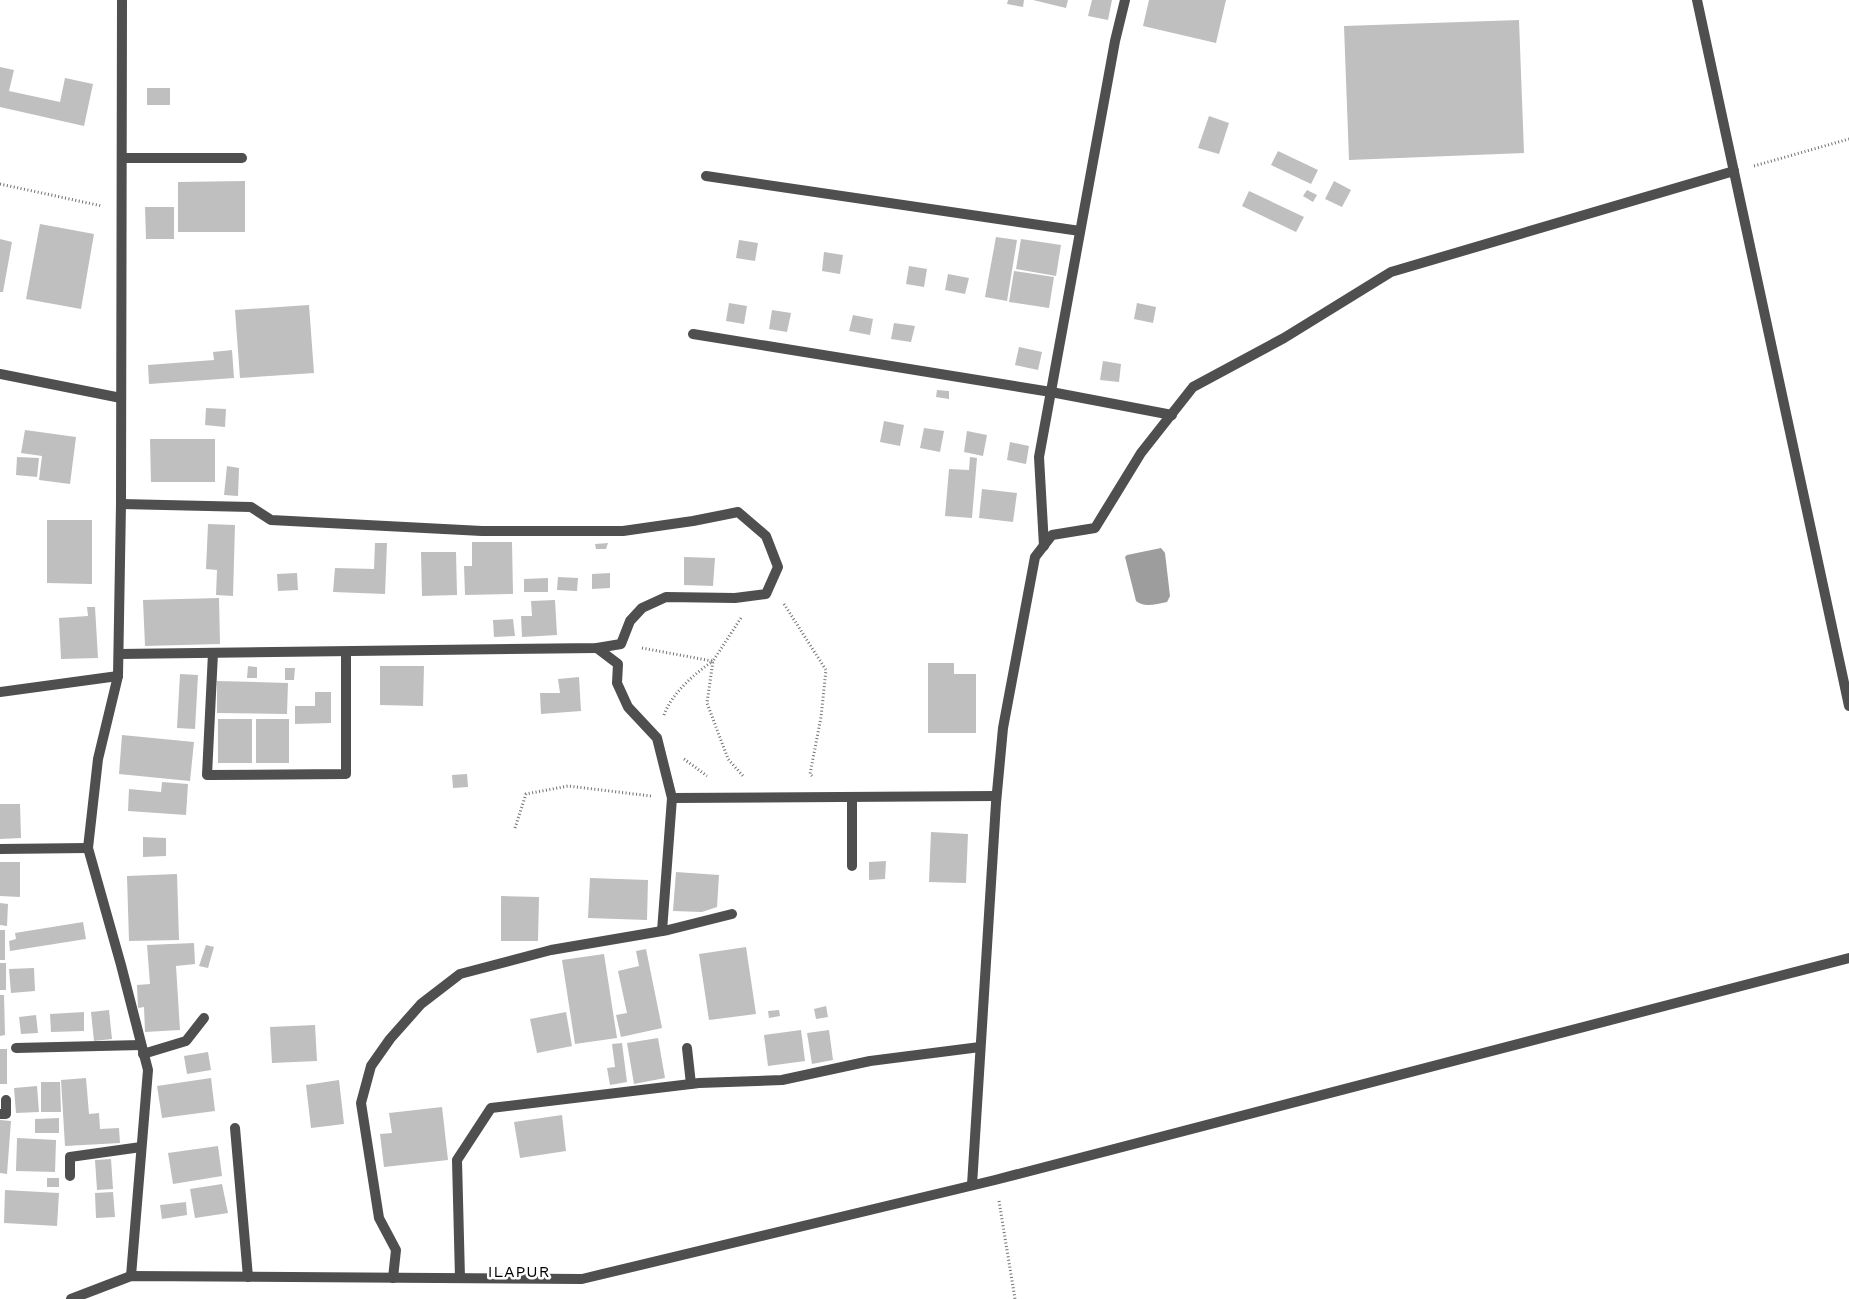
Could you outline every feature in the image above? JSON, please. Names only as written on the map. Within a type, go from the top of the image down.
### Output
[{"type":"street","points":[[122,0],[121,504],[118,676],[98,759],[88,848],[148,1070],[131,1276]]},
{"type":"street","points":[[1044,546],[1038,457],[1115,41],[1125,0]]},
{"type":"street","points":[[1697,0],[1849,706]]},
{"type":"street","points":[[122,158],[242,158]]},
{"type":"street","points":[[972,1185],[996,796],[1003,728],[1035,557],[1052,534],[1095,528],[1141,453],[1194,387],[1284,338],[1391,272],[1734,172]]},
{"type":"street","points":[[706,176],[1080,231]]},
{"type":"street","points":[[694,334],[1051,392],[1172,415]]},
{"type":"street","points":[[0,374],[121,398]]},
{"type":"street","points":[[118,654],[598,648],[621,644],[630,621],[642,608],[666,597],[735,598],[766,594],[778,567],[766,536],[738,512],[693,521],[623,531],[482,532],[271,520],[250,506],[121,504]]},
{"type":"street","points":[[598,648],[618,664],[617,682],[628,707],[657,738],[672,798],[662,931]]},
{"type":"street","points":[[213,654],[207,775],[346,774],[346,652]]},
{"type":"street","points":[[0,692],[118,676]]},
{"type":"street","points":[[672,798],[996,796]]},
{"type":"street","points":[[852,798],[852,866]]},
{"type":"street","points":[[0,849],[88,848]]},
{"type":"street","points":[[393,1278],[396,1250],[379,1218],[361,1103],[371,1066],[390,1039],[421,1004],[460,974],[551,950],[662,931],[732,914]]},
{"type":"street","points":[[72,1299],[131,1276],[582,1279],[995,1180],[1849,958]]},
{"type":"street","points":[[16,1048],[142,1050],[186,1041],[204,1018]]},
{"type":"street","points":[[460,1278],[457,1160],[491,1108],[690,1084],[782,1080],[870,1061],[980,1047]]},
{"type":"street","points":[[687,1048],[690,1084]]},
{"type":"street","points":[[0,1114],[6,1114],[6,1100]]},
{"type":"street","points":[[235,1128],[248,1277]]},
{"type":"street","points":[[70,1176],[70,1157],[141,1147]]},
{"type":"path","points":[[1734,172],[1849,140]]},
{"type":"path","points":[[0,184],[122,210]]},
{"type":"path","points":[[770,584],[798,624],[826,670],[821,717],[810,774],[833,798]]},
{"type":"path","points":[[735,798],[657,738],[668,704],[698,671],[713,661],[736,629],[754,596]]},
{"type":"path","points":[[621,644],[713,661]]},
{"type":"path","points":[[713,661],[706,703],[728,759],[764,798]]},
{"type":"path","points":[[515,828],[526,794],[568,786],[672,798]]},
{"type":"path","points":[[995,1180],[1015,1299]]},
{"type":"shaded area","points":[[1161,548],[1165,553],[1170,596],[1167,602],[1150,605],[1139,603],[1136,601],[1125,557]]},
{"type":"building","points":[[1008,0],[1024,0],[1023,7],[1007,4]]},
{"type":"building","points":[[1033,0],[1068,0],[1066,8]]},
{"type":"building","points":[[1092,0],[1112,0],[1108,20],[1088,16]]},
{"type":"building","points":[[1149,0],[1226,0],[1216,43],[1143,26]]},
{"type":"building","points":[[1519,20],[1524,153],[1349,160],[1344,26]]},
{"type":"building","points":[[0,67],[14,70],[9,91],[60,102],[65,78],[93,84],[84,126],[0,107]]},
{"type":"building","points":[[147,88],[170,88],[170,105],[147,105]]},
{"type":"building","points":[[1209,116],[1229,123],[1219,154],[1198,148]]},
{"type":"building","points":[[1278,151],[1318,170],[1311,184],[1271,165]]},
{"type":"building","points":[[245,181],[245,232],[178,232],[178,182]]},
{"type":"building","points":[[1334,181],[1351,190],[1342,207],[1325,199]]},
{"type":"building","points":[[1307,190],[1317,195],[1313,202],[1303,196]]},
{"type":"building","points":[[1249,191],[1304,217],[1296,232],[1242,206]]},
{"type":"building","points":[[145,207],[174,207],[174,239],[146,239]]},
{"type":"building","points":[[40,224],[94,234],[81,309],[26,299]]},
{"type":"building","points":[[996,237],[1017,240],[1007,301],[985,297]]},
{"type":"building","points":[[0,239],[12,242],[3,292],[0,292]]},
{"type":"building","points":[[1021,239],[1061,245],[1056,276],[1016,269]]},
{"type":"building","points":[[739,240],[758,243],[755,261],[736,258]]},
{"type":"building","points":[[824,252],[843,255],[840,274],[822,271]]},
{"type":"building","points":[[909,266],[927,269],[924,287],[906,284]]},
{"type":"building","points":[[1014,271],[1054,277],[1049,308],[1009,302]]},
{"type":"building","points":[[948,274],[969,278],[965,294],[945,290]]},
{"type":"building","points":[[729,303],[747,306],[744,324],[726,321]]},
{"type":"building","points":[[1137,303],[1156,307],[1153,323],[1134,319]]},
{"type":"building","points":[[309,305],[314,373],[240,378],[235,310]]},
{"type":"building","points":[[772,310],[791,313],[787,332],[769,329]]},
{"type":"building","points":[[853,315],[873,319],[870,335],[849,331]]},
{"type":"building","points":[[894,323],[915,326],[911,342],[891,339]]},
{"type":"building","points":[[1019,347],[1042,352],[1038,370],[1015,365]]},
{"type":"building","points":[[232,350],[234,378],[149,384],[148,365],[214,360],[213,352]]},
{"type":"building","points":[[1103,361],[1121,364],[1119,382],[1100,380]]},
{"type":"building","points":[[937,390],[949,391],[949,399],[936,397]]},
{"type":"building","points":[[206,408],[226,409],[225,427],[205,425]]},
{"type":"building","points":[[884,421],[904,425],[900,446],[880,442]]},
{"type":"building","points":[[924,428],[944,431],[940,452],[920,448]]},
{"type":"building","points":[[25,430],[76,437],[70,484],[39,480],[42,456],[21,453]]},
{"type":"building","points":[[967,431],[987,435],[983,456],[964,452]]},
{"type":"building","points":[[150,439],[215,439],[215,482],[151,482]]},
{"type":"building","points":[[1010,442],[1029,446],[1026,464],[1007,460]]},
{"type":"building","points":[[17,457],[39,458],[37,477],[16,475]]},
{"type":"building","points":[[970,457],[977,458],[972,518],[945,516],[949,469],[969,470]]},
{"type":"building","points":[[227,466],[239,468],[238,496],[224,495]]},
{"type":"building","points":[[982,489],[1017,493],[1013,522],[979,518]]},
{"type":"building","points":[[47,520],[92,520],[92,584],[47,583]]},
{"type":"building","points":[[208,524],[235,525],[233,596],[216,595],[217,570],[206,569]]},
{"type":"building","points":[[472,542],[512,542],[513,594],[465,595],[464,566],[472,566]]},
{"type":"building","points":[[375,543],[387,543],[385,594],[333,592],[335,568],[374,569]]},
{"type":"building","points":[[608,543],[606,549],[596,549],[595,544]]},
{"type":"building","points":[[421,552],[456,552],[457,595],[422,596]]},
{"type":"building","points":[[684,557],[715,558],[713,586],[684,585]]},
{"type":"building","points":[[297,573],[298,590],[278,591],[277,574]]},
{"type":"building","points":[[610,573],[610,588],[592,589],[592,574]]},
{"type":"building","points":[[558,577],[578,578],[577,591],[557,590]]},
{"type":"building","points":[[548,578],[548,592],[524,592],[524,579]]},
{"type":"building","points":[[219,598],[220,644],[145,646],[143,600]]},
{"type":"building","points":[[555,600],[557,635],[522,637],[521,616],[532,616],[531,601]]},
{"type":"building","points":[[87,607],[95,607],[98,658],[61,659],[59,618],[88,616]]},
{"type":"building","points":[[513,619],[515,636],[494,637],[493,620]]},
{"type":"building","points":[[928,663],[954,663],[954,674],[976,674],[976,733],[928,733]]},
{"type":"building","points":[[248,666],[257,667],[257,678],[247,678]]},
{"type":"building","points":[[380,666],[424,666],[423,706],[380,705]]},
{"type":"building","points":[[285,668],[295,668],[294,680],[285,680]]},
{"type":"building","points":[[180,674],[198,675],[195,729],[177,728]]},
{"type":"building","points":[[579,677],[581,711],[541,714],[540,693],[560,693],[558,679]]},
{"type":"building","points":[[217,681],[288,683],[287,714],[217,713]]},
{"type":"building","points":[[315,692],[331,692],[331,723],[295,724],[295,706],[315,706]]},
{"type":"building","points":[[218,719],[252,719],[252,763],[218,763]]},
{"type":"building","points":[[256,719],[289,719],[289,763],[256,763]]},
{"type":"building","points":[[122,735],[194,742],[190,781],[119,774]]},
{"type":"building","points":[[467,774],[468,787],[453,788],[452,775]]},
{"type":"building","points":[[162,782],[188,784],[186,815],[128,811],[129,789],[161,792]]},
{"type":"building","points":[[0,804],[20,804],[21,838],[0,839]]},
{"type":"building","points":[[931,832],[968,834],[966,883],[929,882]]},
{"type":"building","points":[[143,837],[166,838],[166,856],[143,857]]},
{"type":"building","points":[[886,861],[885,879],[869,880],[869,862]]},
{"type":"building","points":[[0,862],[20,862],[20,897],[0,896]]},
{"type":"building","points":[[676,872],[719,875],[717,907],[702,912],[673,911]]},
{"type":"building","points":[[177,874],[179,940],[129,941],[127,876]]},
{"type":"building","points":[[590,878],[648,880],[647,920],[588,918]]},
{"type":"building","points":[[501,896],[539,897],[538,941],[501,941]]},
{"type":"building","points":[[0,903],[8,904],[7,926],[0,925]]},
{"type":"building","points":[[83,922],[86,939],[10,951],[9,941],[16,939],[15,933]]},
{"type":"building","points":[[0,930],[5,930],[5,960],[0,960]]},
{"type":"building","points":[[194,943],[195,964],[176,966],[180,1030],[145,1032],[144,1007],[138,1008],[137,985],[150,984],[147,945]]},
{"type":"building","points":[[206,945],[214,947],[208,968],[199,966]]},
{"type":"building","points":[[746,947],[756,1014],[709,1020],[699,954]]},
{"type":"building","points":[[646,949],[662,1028],[621,1037],[616,1015],[627,1013],[618,971],[639,966],[636,951]]},
{"type":"building","points":[[604,954],[617,1038],[575,1044],[562,960]]},
{"type":"building","points":[[0,963],[6,963],[6,990],[0,990]]},
{"type":"building","points":[[34,968],[35,991],[11,993],[9,969]]},
{"type":"building","points":[[0,995],[4,995],[5,1035],[0,1036]]},
{"type":"building","points":[[826,1006],[828,1017],[816,1019],[814,1009]]},
{"type":"building","points":[[109,1010],[112,1039],[94,1041],[91,1012]]},
{"type":"building","points":[[779,1010],[780,1016],[769,1018],[768,1011]]},
{"type":"building","points":[[84,1012],[84,1031],[51,1032],[50,1014]]},
{"type":"building","points":[[566,1012],[572,1046],[537,1053],[530,1019]]},
{"type":"building","points":[[36,1015],[38,1033],[21,1034],[19,1017]]},
{"type":"building","points":[[315,1025],[317,1061],[272,1063],[270,1027]]},
{"type":"building","points":[[801,1030],[805,1061],[768,1066],[764,1035]]},
{"type":"building","points":[[829,1030],[833,1060],[812,1064],[807,1033]]},
{"type":"building","points":[[658,1038],[665,1078],[634,1084],[627,1043]]},
{"type":"building","points":[[622,1043],[627,1082],[610,1085],[607,1068],[615,1067],[612,1044]]},
{"type":"building","points":[[0,1049],[7,1049],[7,1084],[0,1084]]},
{"type":"building","points":[[208,1052],[211,1070],[187,1074],[184,1056]]},
{"type":"building","points":[[86,1078],[89,1114],[99,1113],[100,1129],[119,1128],[120,1143],[65,1146],[61,1080]]},
{"type":"building","points":[[211,1078],[215,1111],[162,1118],[157,1086]]},
{"type":"building","points":[[339,1080],[344,1124],[311,1128],[306,1085]]},
{"type":"building","points":[[41,1082],[60,1082],[61,1112],[41,1112]]},
{"type":"building","points":[[37,1086],[39,1112],[16,1113],[14,1088]]},
{"type":"building","points":[[442,1107],[448,1160],[384,1167],[380,1134],[392,1133],[389,1113]]},
{"type":"building","points":[[562,1115],[566,1151],[520,1158],[514,1122]]},
{"type":"building","points":[[59,1118],[59,1133],[35,1133],[35,1119]]},
{"type":"building","points":[[0,1120],[11,1121],[7,1174],[0,1173]]},
{"type":"building","points":[[17,1138],[56,1140],[55,1172],[16,1171]]},
{"type":"building","points":[[218,1146],[222,1176],[173,1184],[168,1153]]},
{"type":"building","points":[[111,1159],[113,1189],[97,1190],[95,1160]]},
{"type":"building","points":[[47,1178],[59,1178],[59,1187],[47,1187]]},
{"type":"building","points":[[222,1184],[228,1213],[195,1218],[190,1189]]},
{"type":"building","points":[[5,1190],[59,1193],[57,1226],[4,1223]]},
{"type":"building","points":[[113,1192],[115,1217],[96,1218],[95,1193]]},
{"type":"building","points":[[186,1202],[187,1215],[162,1219],[160,1205]]},
{"type":"district","name":"ILAPUR","points":[[519,1271]]}]
